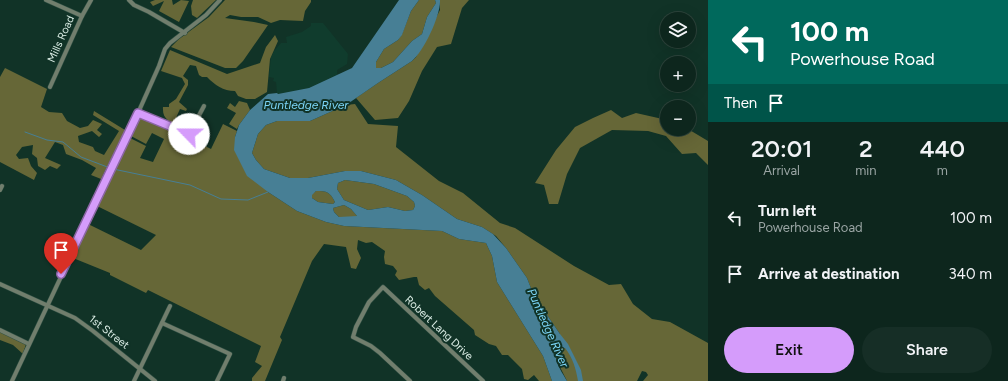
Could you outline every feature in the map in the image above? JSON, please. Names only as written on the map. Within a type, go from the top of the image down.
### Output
[{"type":"street","points":[[46,0],[82,16]]},
{"type":"street","name":"Mills Road","points":[[50,87],[82,16],[91,0]]},
{"type":"street","points":[[129,0],[134,5],[185,33]]},
{"type":"street","points":[[12,381],[138,113],[165,49],[170,43],[185,33],[206,15],[220,0]]},
{"type":"street","points":[[138,113],[189,134],[204,106]]},
{"type":"street","name":"1st Street","points":[[0,284],[85,324],[155,381]]},
{"type":"street","name":"Robert Lang Drive","points":[[405,379],[380,353],[371,346],[353,337],[356,327],[369,302],[383,288],[483,381]]},
{"type":"street","points":[[134,381],[170,306]]},
{"type":"street","points":[[162,323],[230,354],[217,381]]},
{"type":"street","points":[[0,330],[29,344]]},
{"type":"street","points":[[405,379],[410,381]]},
{"type":"shaded area","points":[[155,0],[172,0],[173,5],[181,0],[189,1],[179,22],[159,11],[164,1],[153,6],[150,2]]},
{"type":"shaded area","points":[[193,0],[216,0],[197,18],[192,15],[191,6]]},
{"type":"shaded area","points":[[225,0],[311,0],[311,2],[305,11],[303,21],[280,20],[271,23],[258,17],[241,17],[230,15],[225,18],[268,25],[243,61],[236,68],[225,68],[171,47],[179,39],[209,17]]},
{"type":"shaded area","points":[[419,0],[435,0],[436,3],[427,17],[422,34],[412,41],[393,62],[376,69],[376,62],[384,49],[398,40],[411,11]]},
{"type":"shaded area","points":[[440,0],[469,0],[462,8],[451,44],[437,47],[422,71],[409,101],[398,118],[375,120],[356,98],[416,57],[440,10]]},
{"type":"shaded area","points":[[311,23],[323,23],[348,54],[347,64],[337,70],[337,75],[309,88],[278,94],[276,82],[273,81],[274,78],[269,77],[271,57],[281,43],[287,43],[286,37],[302,32],[311,26]]},
{"type":"shaded area","points":[[275,35],[278,41],[270,59],[267,92],[255,99],[246,99],[238,96],[235,91],[220,87],[207,77],[202,77],[199,75],[196,66],[190,65],[183,76],[188,80],[188,85],[179,102],[187,109],[186,111],[180,109],[175,120],[183,126],[179,128],[165,118],[163,107],[169,107],[169,104],[176,99],[185,84],[182,78],[161,71],[170,50],[227,74],[260,63],[266,47]]},
{"type":"shaded area","points":[[5,68],[47,89],[41,107],[49,112],[62,113],[67,121],[80,128],[88,126],[93,120],[102,124],[97,130],[102,134],[99,137],[92,131],[78,136],[79,142],[93,147],[95,151],[104,155],[119,131],[93,115],[94,111],[125,130],[101,179],[91,175],[96,168],[82,160],[66,154],[63,145],[55,142],[45,158],[61,165],[57,169],[50,166],[45,170],[38,166],[37,158],[32,154],[33,145],[22,147],[16,155],[19,159],[28,158],[31,166],[37,173],[34,180],[0,162],[0,77]]},
{"type":"shaded area","points":[[239,101],[247,103],[250,110],[237,129],[229,124],[236,113],[227,108],[230,103],[235,107]]},
{"type":"shaded area","points":[[355,104],[368,124],[398,126],[396,147],[439,181],[463,193],[500,223],[515,228],[574,266],[609,285],[621,284],[633,304],[652,319],[670,322],[708,343],[708,381],[643,381],[648,375],[646,372],[642,371],[637,381],[567,381],[557,361],[555,353],[560,334],[534,296],[527,278],[496,236],[482,227],[457,219],[422,195],[396,180],[361,171],[345,171],[308,178],[290,178],[264,169],[252,153],[258,134],[266,125],[277,121],[310,121],[346,105]]},
{"type":"shaded area","points":[[611,110],[622,118],[636,113],[660,118],[660,134],[648,131],[612,130],[580,148],[567,174],[558,204],[549,204],[544,185],[535,183],[556,150],[575,127]]},
{"type":"shaded area","points":[[141,114],[211,149],[223,124],[237,131],[235,137],[268,192],[297,211],[326,222],[344,226],[442,231],[459,239],[486,243],[492,256],[497,282],[543,356],[552,381],[539,381],[534,375],[528,380],[524,379],[522,369],[508,355],[502,355],[496,346],[489,344],[475,335],[474,330],[435,296],[429,288],[425,290],[419,285],[417,277],[399,280],[395,275],[397,271],[393,266],[385,264],[385,251],[372,242],[366,243],[358,240],[357,249],[361,258],[356,269],[351,268],[346,247],[324,244],[312,261],[280,337],[282,340],[265,381],[252,381],[252,378],[262,366],[255,362],[261,346],[148,290],[146,293],[110,275],[110,273],[73,258],[88,224],[141,250],[156,235],[97,206],[130,138],[146,146],[140,158],[153,162],[164,139],[152,133],[146,144],[131,136]]},
{"type":"shaded area","points":[[696,134],[708,141],[708,165],[696,153],[682,154],[666,136],[696,136]]},
{"type":"shaded area","points":[[345,180],[374,184],[407,196],[414,202],[415,206],[413,210],[405,211],[388,207],[368,210],[344,200],[337,189],[338,183]]},
{"type":"shaded area","points":[[316,191],[328,193],[335,202],[333,204],[318,202],[312,198],[312,194]]},
{"type":"shaded area","points":[[344,205],[351,209],[358,217],[339,217],[334,212],[333,208]]},
{"type":"shaded area","points":[[0,331],[26,344],[23,354],[13,345],[0,340]]},
{"type":"water","name":"Puntledge River","points":[[399,0],[419,0],[411,11],[402,35],[398,40],[384,49],[376,62],[376,68],[381,68],[393,62],[412,41],[422,34],[427,17],[436,3],[435,0],[440,0],[440,7],[431,32],[422,49],[412,61],[346,105],[310,121],[277,121],[266,125],[258,134],[252,153],[256,160],[264,169],[290,178],[308,178],[345,171],[361,171],[396,180],[422,195],[457,219],[482,227],[493,234],[506,248],[527,278],[534,296],[568,344],[581,370],[583,381],[578,381],[574,364],[565,348],[557,349],[556,357],[558,365],[567,381],[552,381],[543,356],[497,282],[492,256],[486,243],[459,239],[442,231],[344,226],[326,222],[297,211],[247,176],[234,150],[235,137],[239,125],[250,110],[268,94],[278,94],[309,88],[352,68]],"holes":[[[345,180],[374,184],[407,196],[414,202],[415,206],[413,210],[405,211],[388,207],[368,210],[344,200],[337,189],[338,183]],[[316,191],[326,192],[330,194],[335,202],[333,204],[318,202],[312,198],[312,195]],[[344,205],[351,209],[357,216],[339,217],[334,212],[333,208]]]},
{"type":"waterway","points":[[25,132],[47,140],[63,142],[81,157],[110,168]]},
{"type":"waterway","points":[[113,169],[190,185],[221,199],[248,200],[268,192]]},
{"type":"route","points":[[61,274],[138,113],[189,134]]}]
